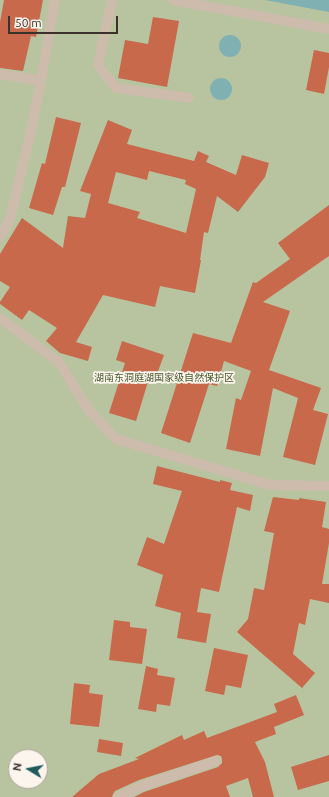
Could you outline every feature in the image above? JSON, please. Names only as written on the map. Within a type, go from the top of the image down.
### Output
[{"type":"street","points":[[0,237],[10,219],[30,135],[55,0]]},
{"type":"street","points":[[112,0],[98,65],[116,88],[189,98]]},
{"type":"street","points":[[173,0],[329,29]]},
{"type":"street","points":[[0,74],[41,81]]},
{"type":"street","points":[[0,318],[59,362],[88,409],[116,439],[270,485],[329,486]]},
{"type":"street","points":[[118,797],[142,786],[216,762]]},
{"type":"green space","name":"湖南东洞庭湖国家级自然保护区","points":[[0,0],[329,0],[329,797],[0,797]]},
{"type":"water","points":[[265,0],[329,0],[329,12]]},
{"type":"water","points":[[230,35],[234,36],[240,42],[240,50],[234,56],[230,57],[226,56],[220,50],[219,46],[220,42],[226,36]]},
{"type":"water","points":[[217,78],[225,78],[232,85],[232,93],[225,100],[217,100],[210,93],[210,85]]},
{"type":"building","points":[[4,0],[43,0],[36,37],[31,36],[23,71],[0,68],[0,22]]},
{"type":"building","points":[[153,17],[179,21],[167,87],[118,78],[125,40],[148,44]]},
{"type":"building","points":[[314,50],[329,53],[329,67],[324,94],[306,90]]},
{"type":"building","points":[[56,117],[81,123],[65,187],[62,187],[53,215],[29,208],[42,163],[45,164]]},
{"type":"building","points":[[108,120],[132,130],[127,144],[194,161],[198,151],[209,156],[206,162],[236,175],[242,155],[269,163],[265,177],[238,212],[217,196],[208,233],[204,232],[195,293],[160,286],[155,307],[103,295],[76,342],[92,347],[88,361],[60,353],[46,341],[57,328],[29,310],[22,320],[0,304],[10,287],[0,281],[0,254],[22,218],[63,248],[68,216],[85,218],[91,194],[80,191]],"holes":[[[149,171],[186,180],[185,184],[196,189],[186,233],[137,218],[140,212],[108,203],[116,172],[147,180]]]},
{"type":"building","points":[[329,205],[329,256],[263,302],[290,311],[269,370],[321,388],[313,410],[328,414],[315,465],[283,457],[298,398],[273,388],[260,456],[226,449],[236,398],[241,400],[251,371],[224,361],[217,386],[209,384],[190,443],[161,433],[193,333],[231,343],[253,282],[256,283],[290,259],[278,243]]},
{"type":"building","points":[[122,341],[164,355],[157,374],[151,372],[136,421],[109,413],[125,363],[116,360]]},
{"type":"building","points":[[157,466],[220,482],[220,480],[232,483],[230,490],[253,495],[250,511],[237,507],[219,592],[201,588],[197,612],[211,614],[206,643],[177,638],[181,613],[155,606],[163,575],[137,565],[147,537],[164,544],[182,491],[153,484]]},
{"type":"building","points":[[273,497],[299,500],[299,498],[326,502],[322,527],[329,529],[329,543],[322,584],[329,584],[329,603],[310,599],[305,625],[299,623],[293,654],[315,673],[302,688],[237,632],[248,619],[254,588],[264,590],[274,533],[264,531]]},
{"type":"building","points":[[114,620],[130,622],[130,627],[147,629],[142,664],[109,660]]},
{"type":"building","points":[[214,648],[248,655],[241,688],[226,685],[224,695],[205,691]]},
{"type":"building","points":[[146,666],[158,669],[157,675],[175,678],[170,706],[157,704],[156,712],[138,709]]},
{"type":"building","points":[[74,683],[90,685],[89,693],[103,695],[99,727],[70,724]]},
{"type":"building","points":[[296,695],[304,715],[274,727],[276,734],[255,742],[265,762],[274,797],[253,797],[248,778],[226,786],[230,797],[134,797],[144,792],[218,767],[222,763],[222,759],[221,756],[217,755],[139,780],[115,791],[112,797],[72,797],[99,774],[139,759],[135,758],[182,735],[184,740],[204,731],[207,738],[277,712],[274,704]]},
{"type":"building","points":[[99,739],[123,743],[121,756],[97,752]]},
{"type":"building","points":[[329,755],[329,781],[298,790],[291,767]]}]
